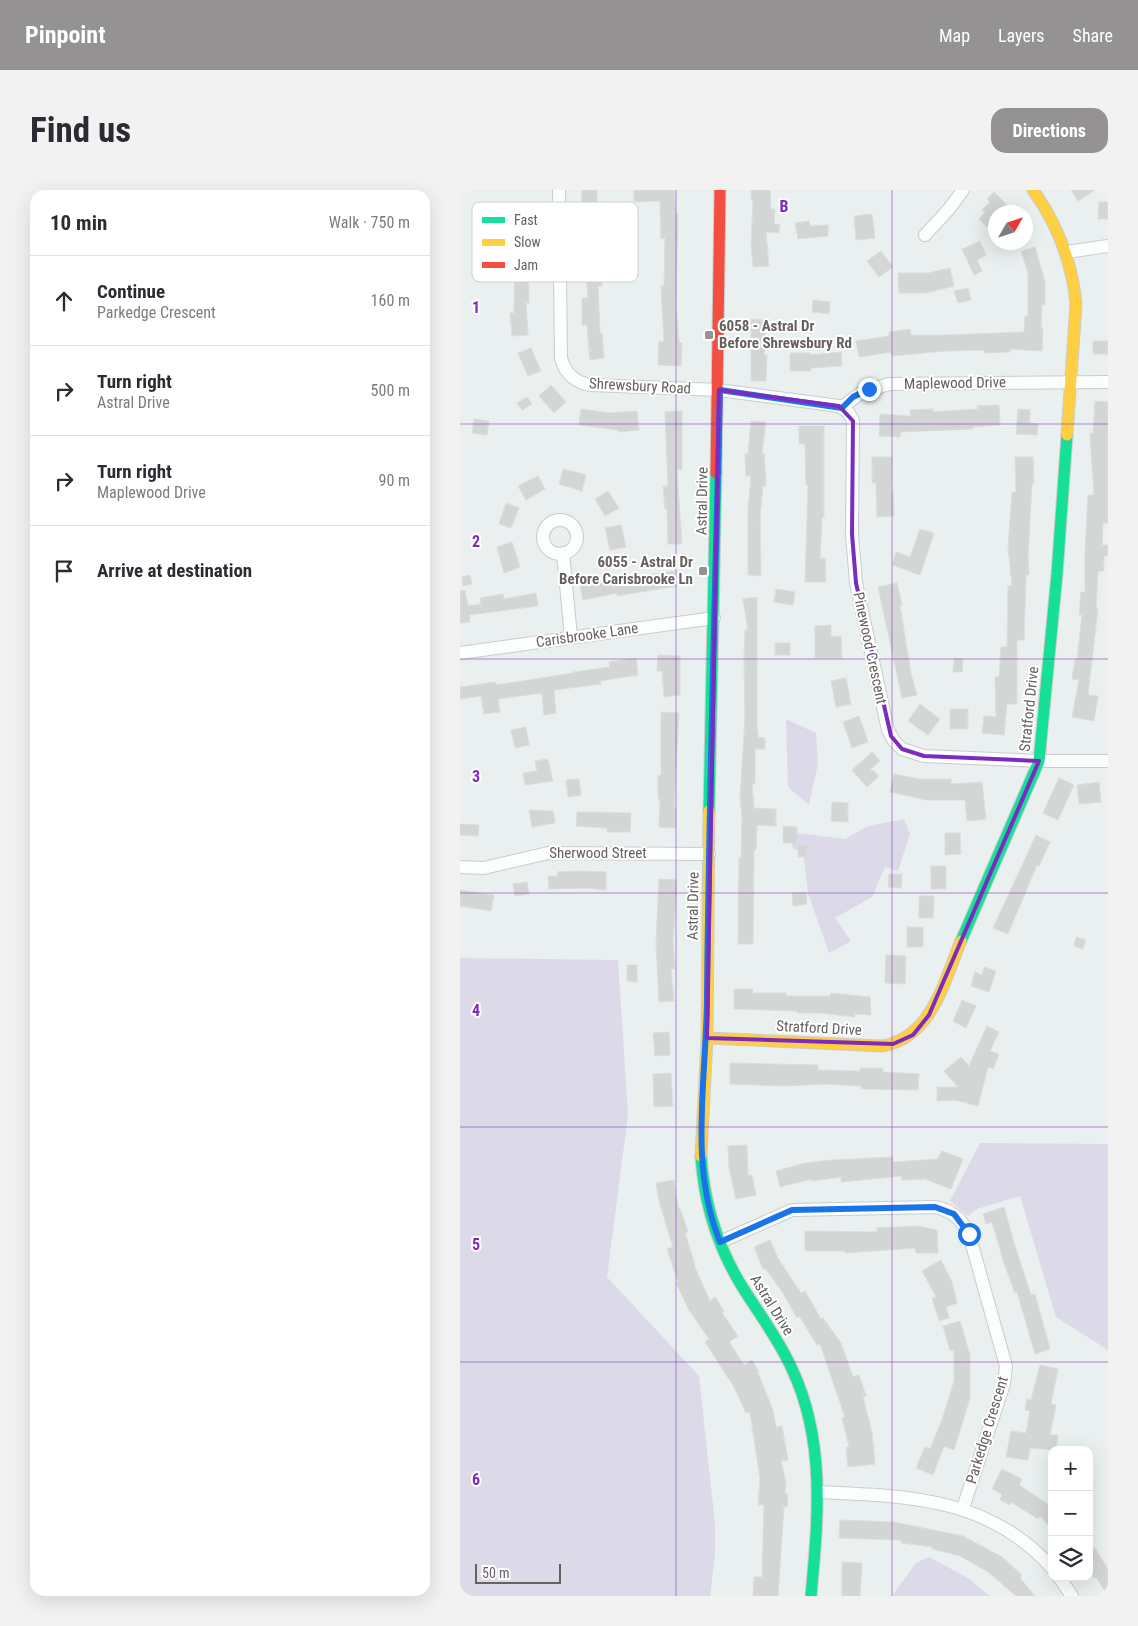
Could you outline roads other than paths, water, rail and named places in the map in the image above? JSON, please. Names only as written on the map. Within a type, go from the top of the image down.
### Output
[{"type":"street","name":"Astral Drive","points":[[720,190],[720,390],[709,854],[707,1038],[702,1166],[711,1220],[720,1242],[736,1276],[778,1342],[806,1401],[815,1436],[820,1492],[811,1596]]},
{"type":"street","points":[[925,235],[950,209],[963,190]]},
{"type":"street","name":"Stratford Drive","points":[[707,1038],[882,1046],[899,1043],[913,1035],[929,1015],[1039,761],[1058,574],[1076,304],[1074,280],[1067,252],[1052,218],[1033,190]]},
{"type":"street","points":[[1067,252],[1108,246]]},
{"type":"street","name":"Shrewsbury Road","points":[[560,282],[561,358],[569,375],[579,382],[591,386],[720,390]]},
{"type":"street","name":"Maplewood Drive","points":[[842,408],[860,393],[888,384],[1108,382]]},
{"type":"street","points":[[720,390],[842,408]]},
{"type":"street","name":"Pinewood Crescent","points":[[842,408],[850,413],[853,420],[852,534],[856,583],[891,736],[902,749],[924,756],[1039,761]]},
{"type":"street","points":[[563,554],[571,637]]},
{"type":"street","name":"Carisbrooke Lane","points":[[460,653],[714,618]]},
{"type":"street","points":[[1039,761],[1108,761]]},
{"type":"street","name":"Sherwood Street","points":[[460,867],[484,868],[548,853],[709,854]]},
{"type":"street","name":"Parkedge Crescent","points":[[720,1242],[784,1213],[808,1208],[935,1207],[954,1214],[962,1222],[971,1241],[1006,1366],[1004,1384],[963,1508]]},
{"type":"street","points":[[820,1492],[905,1497],[963,1508],[1014,1535],[1048,1565]]},
{"type":"street","points":[[1062,1581],[1072,1596]]},
{"type":"place","name":"6058 - Astral Dr Before Shrewsbury Rd","points":[[709,335]]},
{"type":"place","name":"6055 - Astral Dr Before Carisbrooke Ln","points":[[703,571]]}]
